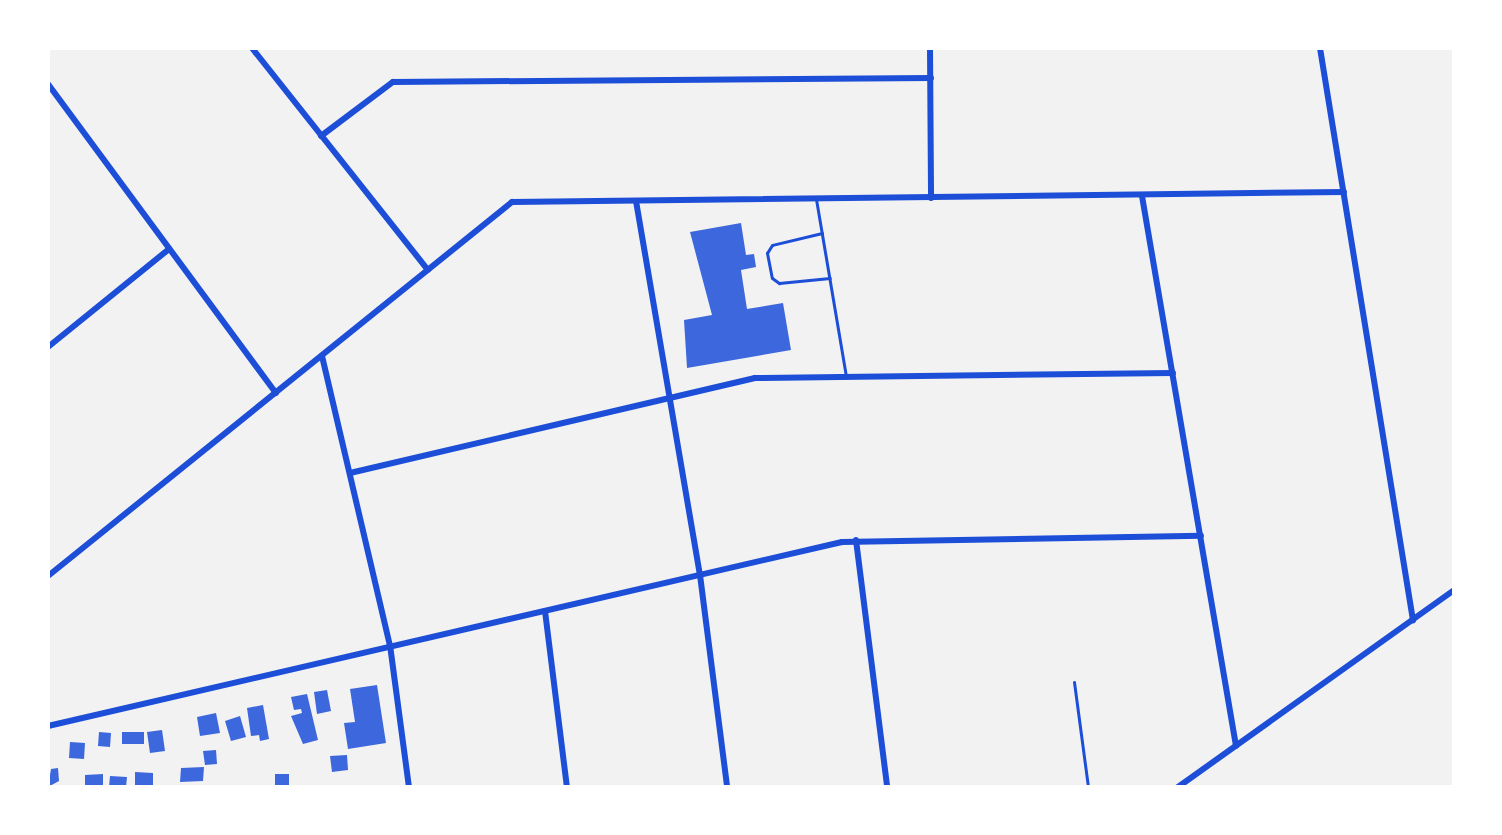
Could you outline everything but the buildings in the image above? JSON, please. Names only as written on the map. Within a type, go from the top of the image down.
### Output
[{"type":"street","points":[[252,48],[428,270]]},
{"type":"street","points":[[930,48],[931,198]]},
{"type":"street","points":[[1320,48],[1413,620]]},
{"type":"street","points":[[321,136],[393,82],[931,78]]},
{"type":"street","points":[[48,84],[276,393]]},
{"type":"street","points":[[48,576],[512,202],[1344,192]]},
{"type":"street","points":[[1142,196],[1236,746]]},
{"type":"street","points":[[636,201],[700,575],[727,787]]},
{"type":"street","points":[[48,347],[169,249]]},
{"type":"street","points":[[322,356],[390,645],[409,787]]},
{"type":"street","points":[[350,473],[755,378],[1173,373]]},
{"type":"street","points":[[48,726],[856,540],[1201,536]]},
{"type":"street","points":[[856,540],[887,787]]},
{"type":"street","points":[[1178,787],[1454,590]]},
{"type":"street","points":[[545,611],[567,787]]},
{"type":"lane","points":[[816,199],[846,377]]},
{"type":"lane","points":[[822,233],[772,245],[767,253],[772,278],[779,283],[830,278]]},
{"type":"lane","points":[[1074,682],[1088,787]]}]
